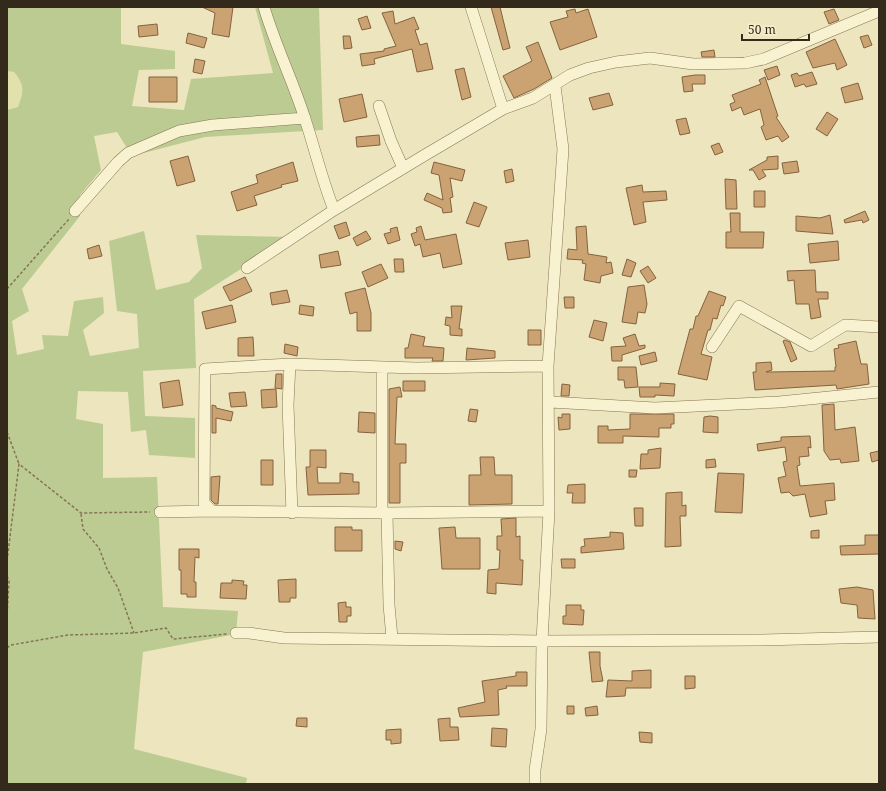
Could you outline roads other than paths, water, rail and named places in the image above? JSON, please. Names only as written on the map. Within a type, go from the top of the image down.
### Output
[{"type":"street","points":[[264,7],[270,28],[305,118],[325,189],[334,210]]},
{"type":"street","points":[[471,7],[503,109]]},
{"type":"street","points":[[246,268],[334,210],[503,109],[532,98],[555,86],[570,75],[589,68],[650,58],[693,64],[737,63],[764,59],[879,11]]},
{"type":"street","points":[[535,784],[535,770],[541,729],[542,641],[549,511],[550,402],[548,366],[563,149],[555,86]]},
{"type":"street","points":[[379,106],[391,141],[404,168]]},
{"type":"street","points":[[75,211],[118,162],[128,153],[179,131],[213,124],[305,118]]},
{"type":"street","points":[[712,346],[739,306],[811,346],[845,325],[879,327]]},
{"type":"street","points":[[212,511],[204,503],[203,471],[205,369],[290,364],[382,367],[548,366]]},
{"type":"street","points":[[290,364],[288,406],[292,513]]},
{"type":"street","points":[[382,367],[384,513],[392,638]]},
{"type":"street","points":[[550,402],[655,408],[779,402],[879,392]]},
{"type":"street","points":[[160,512],[212,511],[384,513],[549,511]]},
{"type":"street","points":[[236,633],[249,633],[284,638],[392,638],[542,641],[761,640],[879,637]]}]
